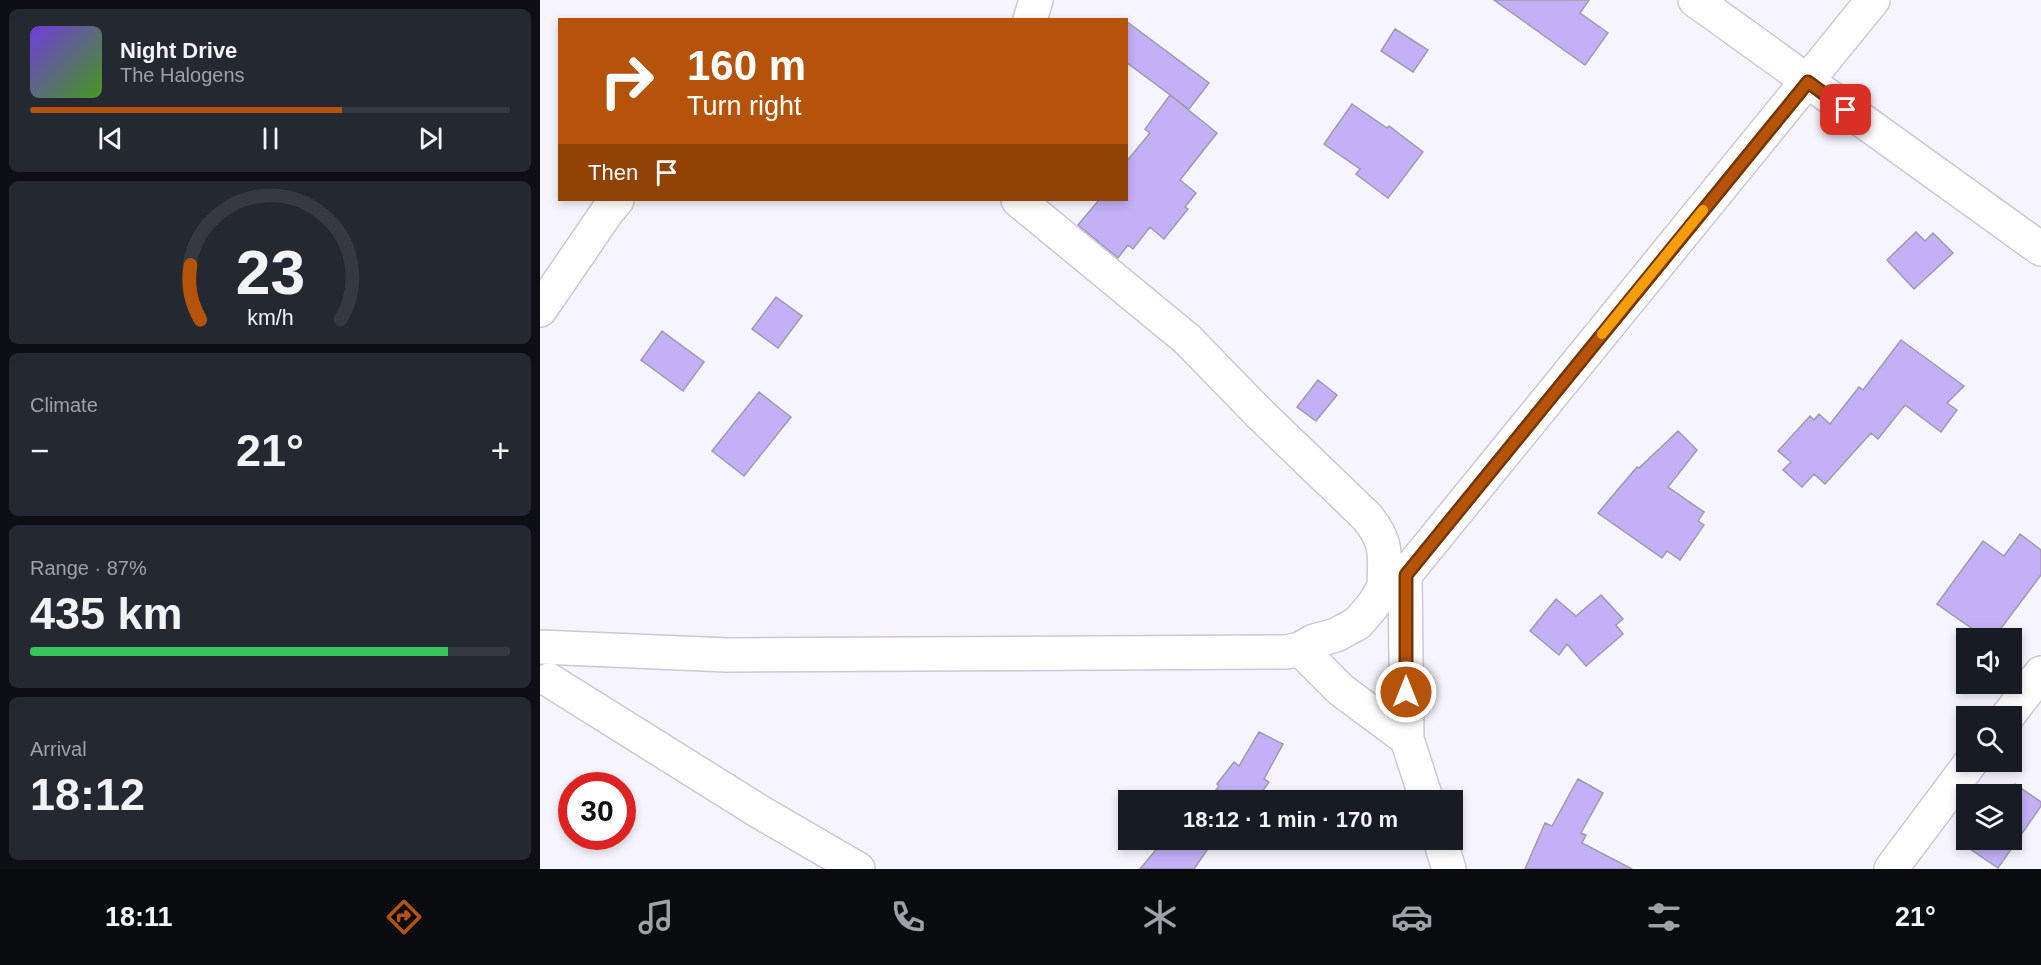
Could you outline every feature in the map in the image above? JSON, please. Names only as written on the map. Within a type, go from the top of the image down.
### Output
[{"type":"street","points":[[1031,18],[1036,0]]},
{"type":"street","points":[[1695,0],[2041,249]]},
{"type":"street","points":[[540,648],[739,655],[1286,652],[1300,649],[1314,641],[1336,636],[1358,623],[1395,581],[1808,82],[1873,0]]},
{"type":"street","points":[[540,310],[616,201]]},
{"type":"street","points":[[1019,201],[1187,339],[1378,529],[1395,581],[1407,739],[1423,790]]},
{"type":"street","points":[[573,649],[544,686],[858,869]]},
{"type":"street","points":[[1300,649],[1341,690],[1407,739]]},
{"type":"street","points":[[2016,706],[2041,673]]},
{"type":"street","points":[[1892,869],[1964,772]]},
{"type":"street","points":[[1443,850],[1449,869]]},
{"type":"building","points":[[1494,0],[1589,0],[1580,13],[1608,33],[1585,65]]},
{"type":"building","points":[[1128,22],[1209,83],[1189,109],[1128,63]]},
{"type":"building","points":[[1395,29],[1428,50],[1413,72],[1381,51]]},
{"type":"building","points":[[1170,95],[1217,133],[1180,180],[1196,193],[1185,207],[1188,209],[1164,239],[1150,227],[1133,249],[1128,245],[1118,258],[1078,225],[1098,201],[1128,201],[1128,160],[1150,133],[1145,129]]},
{"type":"building","points":[[1352,104],[1387,128],[1389,126],[1423,152],[1388,198],[1356,174],[1360,169],[1324,144]]},
{"type":"building","points":[[1916,232],[1925,241],[1933,233],[1953,253],[1914,289],[1887,260]]},
{"type":"building","points":[[776,297],[802,316],[778,348],[752,329]]},
{"type":"building","points":[[662,331],[704,362],[683,391],[641,360]]},
{"type":"building","points":[[1901,340],[1964,386],[1947,403],[1957,410],[1941,432],[1905,405],[1878,439],[1871,433],[1825,484],[1814,474],[1802,487],[1783,470],[1791,462],[1778,451],[1810,416],[1814,420],[1819,414],[1830,424],[1859,387],[1863,390]]},
{"type":"building","points":[[1318,380],[1337,395],[1316,421],[1297,407]]},
{"type":"building","points":[[759,392],[791,417],[744,476],[712,451]]},
{"type":"building","points":[[1678,431],[1697,450],[1668,487],[1704,512],[1698,521],[1704,525],[1680,560],[1667,551],[1662,558],[1598,513],[1637,467],[1639,468]]},
{"type":"building","points":[[2020,534],[2041,550],[2041,575],[2001,628],[1971,628],[1937,604],[1983,541],[2004,556]]},
{"type":"building","points":[[1601,595],[1623,619],[1616,625],[1623,634],[1586,666],[1567,644],[1559,655],[1530,631],[1556,599],[1576,616]]},
{"type":"building","points":[[1259,732],[1283,744],[1264,779],[1269,782],[1264,790],[1216,790],[1219,786],[1217,784],[1234,762],[1239,766]]},
{"type":"building","points":[[1578,779],[1603,793],[1581,833],[1586,835],[1582,843],[1632,869],[1525,869],[1545,823],[1552,826]]},
{"type":"building","points":[[2022,789],[2041,802],[2041,806],[2022,833]]},
{"type":"building","points":[[1156,850],[1207,850],[1194,869],[1140,869]]},
{"type":"building","points":[[1971,850],[2010,850],[1998,868]]},
{"type":"slow traffic","points":[[1602,334],[1703,210]]},
{"type":"route","points":[[1406,692],[1406,575],[1808,82],[1846,110]]}]
